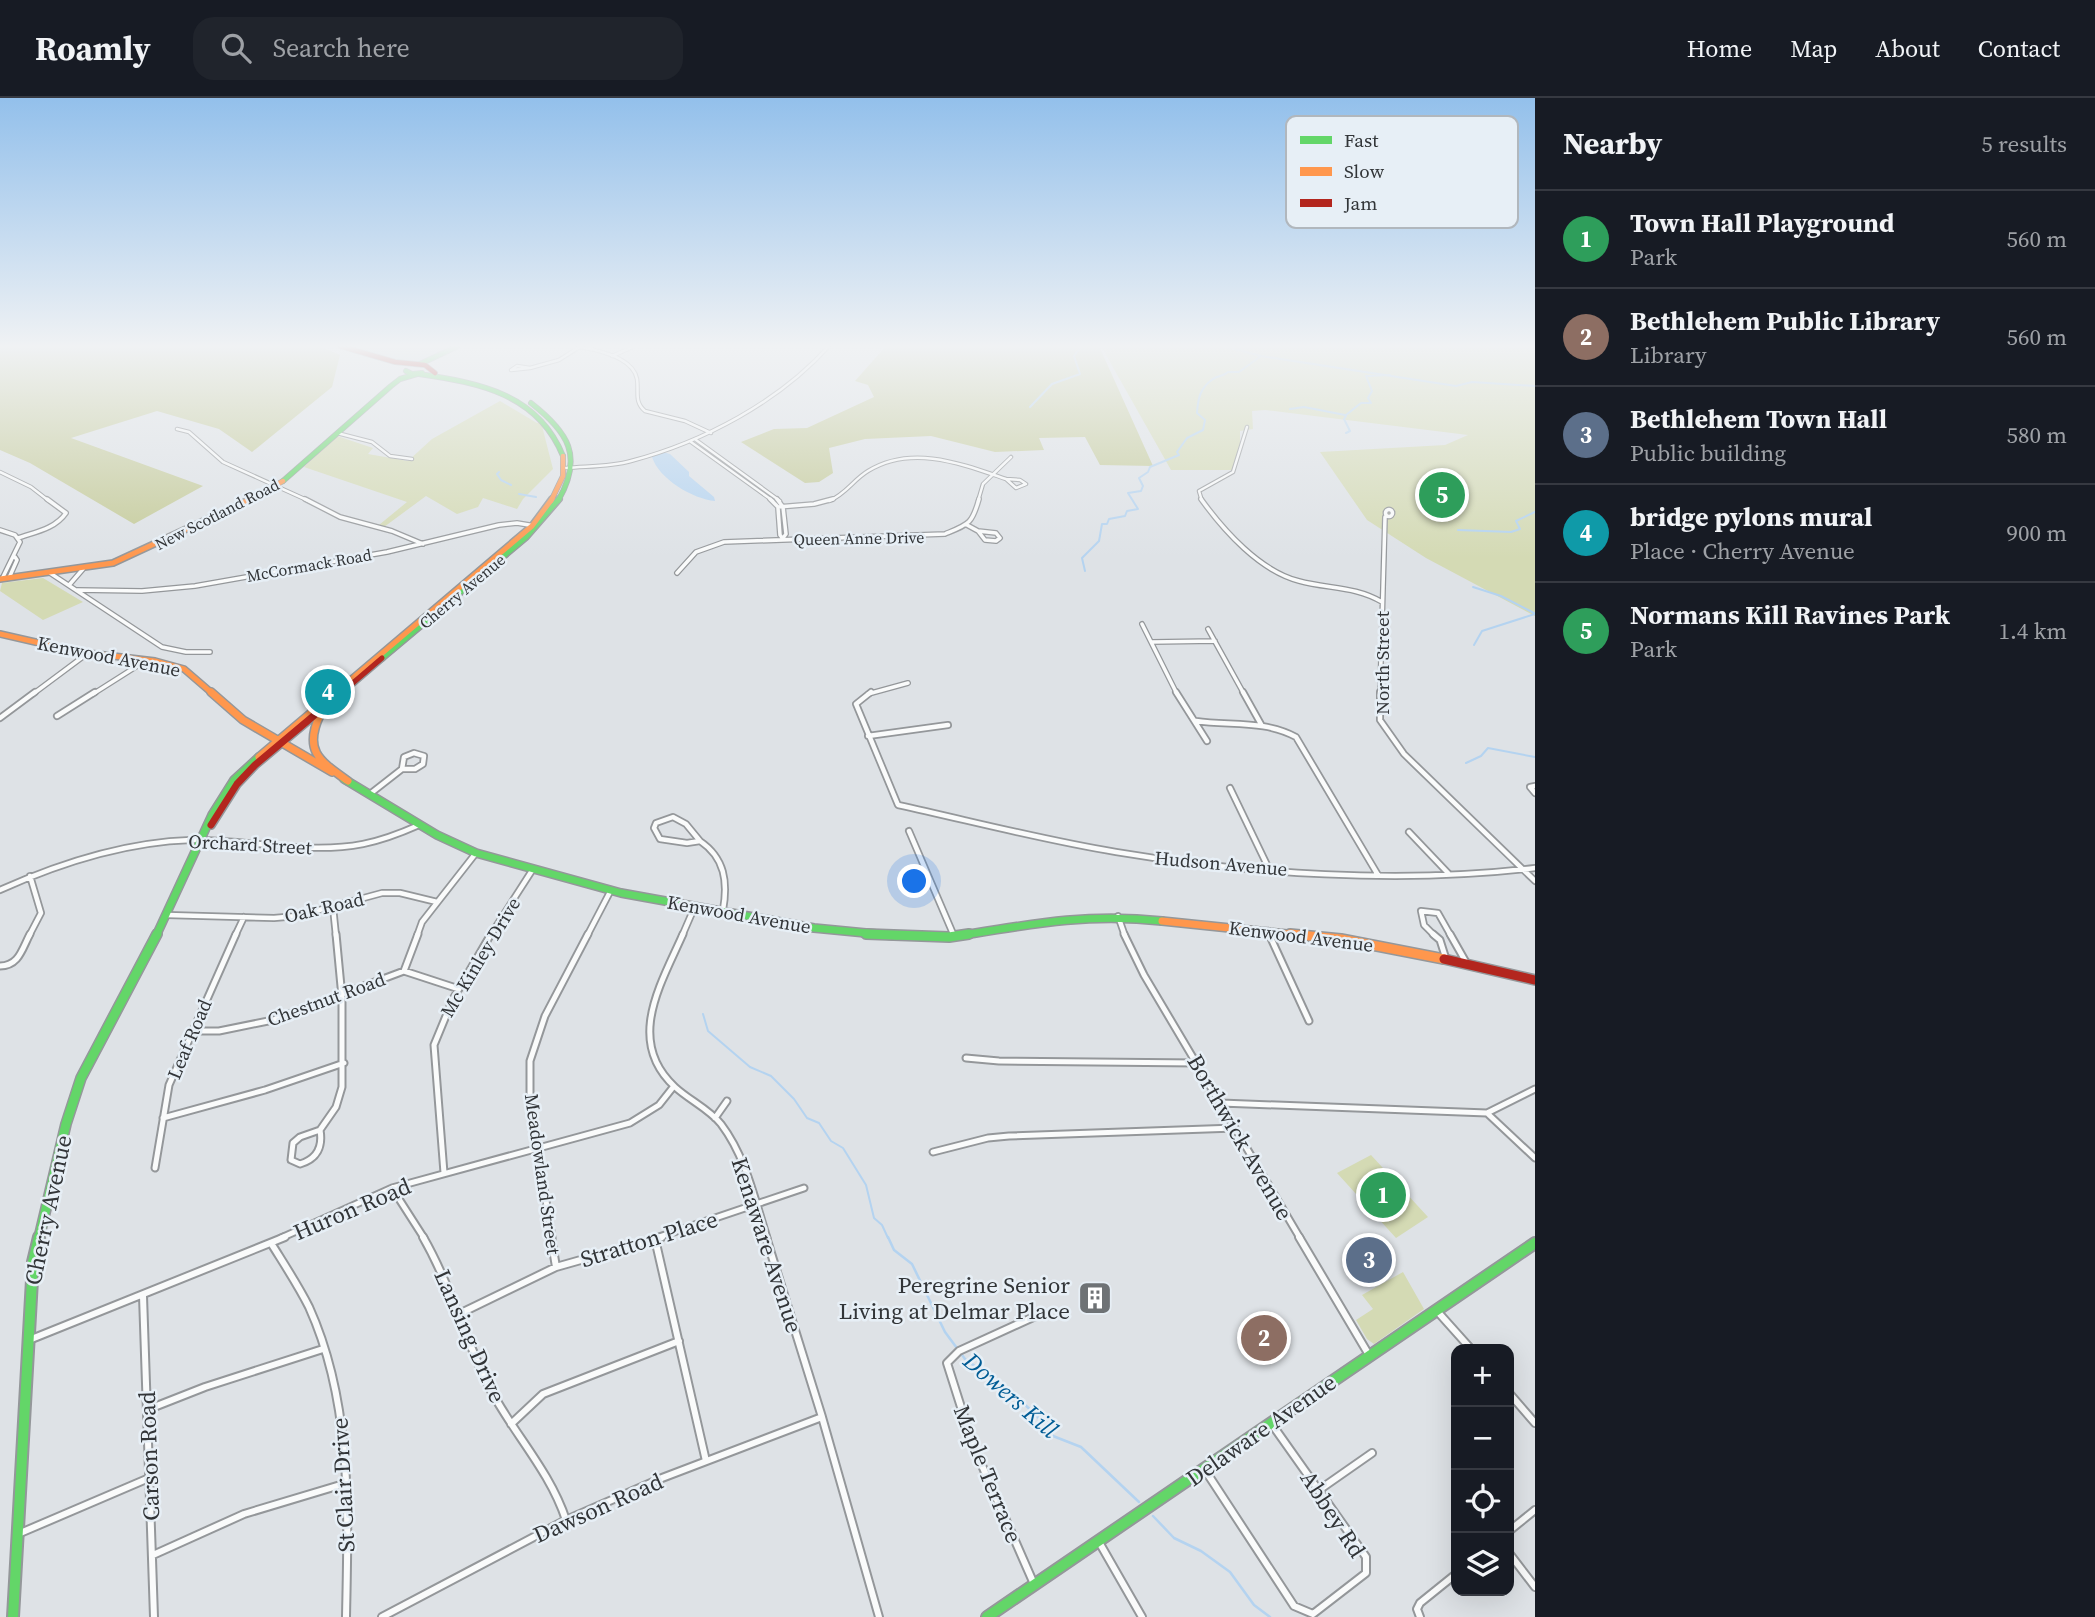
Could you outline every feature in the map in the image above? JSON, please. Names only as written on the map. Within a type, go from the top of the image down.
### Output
[{"type":"main road","name":"New Scotland Road","points":[[4,579],[106,565],[137,554],[279,485],[355,417]]},
{"type":"main road","points":[[542,417],[559,436],[568,468]]},
{"type":"main road","points":[[549,417],[567,439],[568,468]]},
{"type":"main road","name":"Cherry Avenue","points":[[13,1617],[33,1262],[73,1099],[89,1062],[167,915],[203,838],[237,784],[278,742],[535,526],[561,499],[568,468]]},
{"type":"main road","name":"Kenwood Avenue","points":[[0,635],[88,653],[168,664],[189,671],[222,705],[278,742],[420,824],[476,853],[611,890],[814,928],[876,935],[954,936],[1069,918],[1118,916],[1268,930],[1341,939],[1446,959],[1535,980]]},
{"type":"main road","points":[[324,704],[311,729],[311,746],[321,761],[348,780]]},
{"type":"main road","name":"Delaware Avenue","points":[[988,1617],[1535,1243]]},
{"type":"street","points":[[664,417],[688,421],[712,433]]},
{"type":"street","points":[[568,468],[616,465],[694,441],[737,417]]},
{"type":"street","points":[[1247,427],[1233,472],[1199,491],[1203,503],[1238,543],[1281,574],[1309,583],[1354,588],[1382,602]]},
{"type":"street","points":[[177,429],[188,432],[223,463],[279,485],[341,517],[391,531],[423,544]]},
{"type":"street","points":[[336,433],[372,442],[390,456],[412,459]]},
{"type":"street","points":[[694,441],[780,501],[783,507]]},
{"type":"street","points":[[745,478],[778,507],[824,502],[839,497],[871,469],[907,457],[946,459],[1006,479],[1022,480],[1026,484],[1016,488],[1006,479]]},
{"type":"street","points":[[978,531],[985,540],[996,541],[1000,538],[996,533],[978,531],[967,525],[973,519],[980,491],[991,474],[1011,457]]},
{"type":"street","points":[[0,472],[31,487],[66,513],[57,523],[18,538],[0,530]]},
{"type":"street","name":"Queen Anne Drive","points":[[778,507],[780,535],[783,539]]},
{"type":"street","name":"Queen Anne Drive","points":[[783,507],[786,534],[783,539]]},
{"type":"street","name":"North Street","points":[[1385,517],[1379,712],[1383,726],[1404,754],[1535,881]]},
{"type":"street","name":"McCormack Road","points":[[77,590],[142,591],[195,586],[423,544],[495,526],[517,523],[535,526]]},
{"type":"street","name":"Queen Anne Drive","points":[[677,573],[688,556],[711,544],[783,539],[927,537],[945,534],[967,525]]},
{"type":"street","points":[[4,579],[20,547],[18,538]]},
{"type":"street","points":[[4,579],[17,560],[15,557]]},
{"type":"street","points":[[70,584],[83,569]]},
{"type":"street","points":[[50,573],[162,647],[209,652]]},
{"type":"street","points":[[1142,624],[1182,704],[1207,741]]},
{"type":"street","points":[[1208,629],[1263,727]]},
{"type":"street","points":[[1152,642],[1215,641]]},
{"type":"street","points":[[0,718],[88,653]]},
{"type":"street","points":[[57,716],[145,661]]},
{"type":"street","points":[[908,683],[881,689],[858,699],[857,709],[868,736],[948,724]]},
{"type":"street","points":[[1196,721],[1263,727],[1289,732],[1299,740],[1377,875]]},
{"type":"street","name":"Hudson Avenue","points":[[868,736],[898,805],[1116,852],[1269,869],[1377,875],[1449,874],[1535,868]]},
{"type":"street","points":[[370,794],[402,769],[417,768],[425,761],[424,756],[417,753],[406,756],[402,760],[402,769]]},
{"type":"street","points":[[1535,786],[1531,787],[1535,793]]},
{"type":"street","points":[[1230,788],[1269,869]]},
{"type":"street","points":[[700,841],[687,843],[660,839],[654,828],[665,819],[680,820],[714,851],[728,887],[723,910]]},
{"type":"street","name":"Orchard Street","points":[[0,890],[30,876],[87,857],[173,841],[203,838],[322,848],[379,841],[420,824]]},
{"type":"street","points":[[909,831],[954,936]]},
{"type":"street","points":[[1409,832],[1449,874]]},
{"type":"street","points":[[404,971],[418,930],[476,853]]},
{"type":"street","name":"Mc Kinley Drive","points":[[444,1173],[434,1045],[440,1025],[459,989],[533,869]]},
{"type":"street","points":[[0,966],[14,964],[41,913],[30,876]]},
{"type":"street","name":"Meadowland Street","points":[[556,1267],[530,1091],[530,1061],[534,1042],[545,1016],[611,890]]},
{"type":"street","name":"Oak Road","points":[[167,915],[297,916],[382,893],[400,892],[437,902]]},
{"type":"street","name":"Kenaware Avenue","points":[[695,905],[650,1010],[651,1048],[660,1070],[674,1086],[715,1118],[733,1143],[745,1168],[822,1417],[879,1617]]},
{"type":"street","points":[[320,1130],[321,1149],[316,1157],[305,1164],[294,1163],[289,1155],[293,1143],[320,1130],[340,1098],[344,1063],[342,997],[333,907]]},
{"type":"street","points":[[1446,959],[1440,940],[1424,925],[1420,911],[1433,911],[1439,915],[1467,964]]},
{"type":"street","name":"Borthwick Avenue","points":[[1118,916],[1131,953],[1369,1355]]},
{"type":"street","name":"Leaf Road","points":[[155,1168],[169,1085],[244,917]]},
{"type":"street","points":[[1268,930],[1309,1021]]},
{"type":"street","name":"Chestnut Road","points":[[191,1031],[245,1028],[342,997],[364,984],[404,971],[459,989]]},
{"type":"street","points":[[966,1058],[999,1061],[1078,1060],[1149,1065],[1198,1063]]},
{"type":"street","points":[[163,1118],[265,1090],[344,1063]]},
{"type":"street","name":"Huron Road","points":[[27,1341],[143,1296],[392,1188],[630,1123],[659,1105],[674,1086]]},
{"type":"street","points":[[1221,1103],[1487,1113],[1535,1089]]},
{"type":"street","points":[[715,1118],[727,1101]]},
{"type":"street","points":[[1487,1113],[1535,1158]]},
{"type":"street","points":[[933,1152],[1009,1136],[1235,1128]]},
{"type":"street","name":"Lansing Drive","points":[[392,1188],[427,1244],[460,1314],[489,1386],[511,1424],[551,1481],[562,1502],[566,1520]]},
{"type":"street","name":"Stratton Place","points":[[460,1314],[556,1267],[655,1239],[804,1188]]},
{"type":"street","points":[[655,1239],[706,1461]]},
{"type":"street","name":"St Clair Drive","points":[[271,1242],[313,1316],[344,1428],[347,1483],[346,1617]]},
{"type":"street","name":"Carson Road","points":[[143,1296],[149,1409],[154,1617]]},
{"type":"street","points":[[1437,1310],[1467,1344]]},
{"type":"street","name":"Maple Terrace","points":[[1034,1584],[973,1445],[947,1363],[959,1351],[1040,1314]]},
{"type":"street","points":[[511,1424],[543,1394],[678,1341]]},
{"type":"street","points":[[149,1409],[205,1387],[323,1349]]},
{"type":"street","points":[[1514,1399],[1535,1423]]},
{"type":"street","name":"Dawson Road","points":[[382,1617],[566,1520],[706,1461],[822,1417]]},
{"type":"street","name":"Abbey Rd","points":[[1204,1469],[1294,1606],[1313,1614],[1366,1573],[1366,1557],[1272,1423]]},
{"type":"street","points":[[1319,1490],[1372,1452]]},
{"type":"street","points":[[18,1535],[149,1478]]},
{"type":"street","points":[[153,1555],[244,1514],[347,1483]]},
{"type":"street","points":[[1514,1527],[1535,1510]]},
{"type":"street","points":[[1099,1542],[1142,1617]]},
{"type":"street","points":[[1514,1560],[1535,1587]]},
{"type":"street","points":[[1420,1616],[1417,1609],[1420,1604],[1451,1578]]},
{"type":"green space","points":[[0,417],[138,417],[71,438],[203,486],[134,524],[30,463],[0,450]]},
{"type":"green space","points":[[177,417],[295,417],[252,452],[219,429]]},
{"type":"green space","points":[[472,417],[527,417],[537,423],[541,422],[553,469],[523,499],[517,509],[483,498],[478,507],[457,514],[426,496],[384,527],[379,525],[407,502],[304,467],[337,436],[373,448],[368,454],[408,461],[432,439]]},
{"type":"green space","points":[[831,417],[1131,417],[1153,466],[1100,465],[1085,437],[1039,438],[1044,450],[995,452],[931,436],[865,439],[829,448],[833,473],[819,482],[805,483],[741,442],[774,429],[807,428]]},
{"type":"green space","points":[[1141,417],[1252,417],[1253,429],[1240,431],[1240,445],[1233,470],[1171,470]]},
{"type":"green space","points":[[1321,417],[1535,417],[1535,616],[1426,558],[1367,520],[1320,452],[1445,445],[1468,435]]},
{"type":"green space","points":[[43,578],[83,602],[43,620],[0,591],[2,583]]},
{"type":"green space","points":[[1371,1155],[1428,1217],[1396,1238],[1337,1173]]},
{"type":"green space","points":[[1403,1272],[1424,1309],[1374,1344],[1367,1339],[1356,1320],[1373,1309],[1362,1295]]},
{"type":"water","points":[[663,452],[670,454],[715,501],[687,492],[669,480],[652,457]]},
{"type":"waterway","points":[[1085,571],[1082,558],[1099,541],[1102,524],[1107,524],[1109,519],[1125,516],[1127,511],[1138,509],[1128,493],[1141,491],[1143,486],[1139,478],[1148,472],[1150,467],[1179,455],[1177,452],[1187,438],[1203,430],[1205,420],[1201,417]]},
{"type":"waterway","points":[[1345,417],[1350,431],[1346,433]]},
{"type":"waterway","points":[[499,472],[497,474],[501,480],[511,485]]},
{"type":"waterway","points":[[519,494],[536,497]]},
{"type":"waterway","points":[[1458,530],[1511,532],[1520,529],[1516,521],[1535,512]]},
{"type":"waterway","points":[[1473,587],[1501,596],[1534,613]]},
{"type":"waterway","points":[[1474,645],[1482,631],[1535,614]]},
{"type":"waterway","points":[[1466,763],[1481,756],[1488,748],[1535,757]]},
{"type":"waterway","name":"Dowers Kill","points":[[703,1014],[708,1031],[750,1067],[771,1076],[794,1099],[807,1118],[819,1123],[831,1141],[843,1148],[866,1185],[874,1218],[882,1225],[888,1238]]},
{"type":"waterway","name":"Dowers Kill","points":[[888,1237],[894,1250],[912,1264],[945,1332],[965,1359],[1015,1395],[1046,1425],[1053,1436],[1081,1447],[1139,1502]]},
{"type":"waterway","name":"Dowers Kill","points":[[1153,1516],[1174,1538],[1201,1551],[1230,1572],[1254,1605],[1270,1617]]},
{"type":"traffic: fast","points":[[283,481],[356,417]]},
{"type":"traffic: fast","points":[[539,417],[555,436],[563,456]]},
{"type":"traffic: fast","points":[[382,658],[526,537],[551,511],[566,485],[571,457],[563,433],[548,417]]},
{"type":"traffic: fast","points":[[13,1617],[33,1262],[66,1124],[81,1078],[167,915],[212,815],[234,780],[259,757]]},
{"type":"traffic: fast","points":[[344,779],[437,835],[476,853],[621,893],[814,928],[876,935],[949,937],[1069,918],[1118,916],[1162,921]]},
{"type":"traffic: fast","points":[[987,1617],[1535,1243]]},
{"type":"traffic: slow","points":[[259,757],[532,526],[560,485],[563,456]]},
{"type":"traffic: slow","points":[[0,579],[113,563],[246,502],[283,481]]},
{"type":"traffic: slow","points":[[0,634],[79,652],[155,661],[184,669],[243,720],[332,772]]},
{"type":"traffic: slow","points":[[320,715],[312,737],[316,754],[329,768],[348,781]]},
{"type":"traffic: slow","points":[[1162,921],[1341,939],[1444,959]]},
{"type":"traffic: jam","points":[[211,825],[237,784],[255,765],[382,658]]},
{"type":"traffic: jam","points":[[1444,959],[1535,980]]},
{"type":"place","name":"Normans Kill Ravines Park","points":[[1442,495]]},
{"type":"place","name":"bridge pylons mural","points":[[328,692]]},
{"type":"place","name":"Town Hall Playground","points":[[1383,1195]]},
{"type":"place","name":"Bethlehem Town Hall","points":[[1369,1260]]},
{"type":"place","name":"Peregrine Senior Living at Delmar Place","points":[[1095,1298]]},
{"type":"place","name":"Bethlehem Public Library","points":[[1264,1338]]}]
